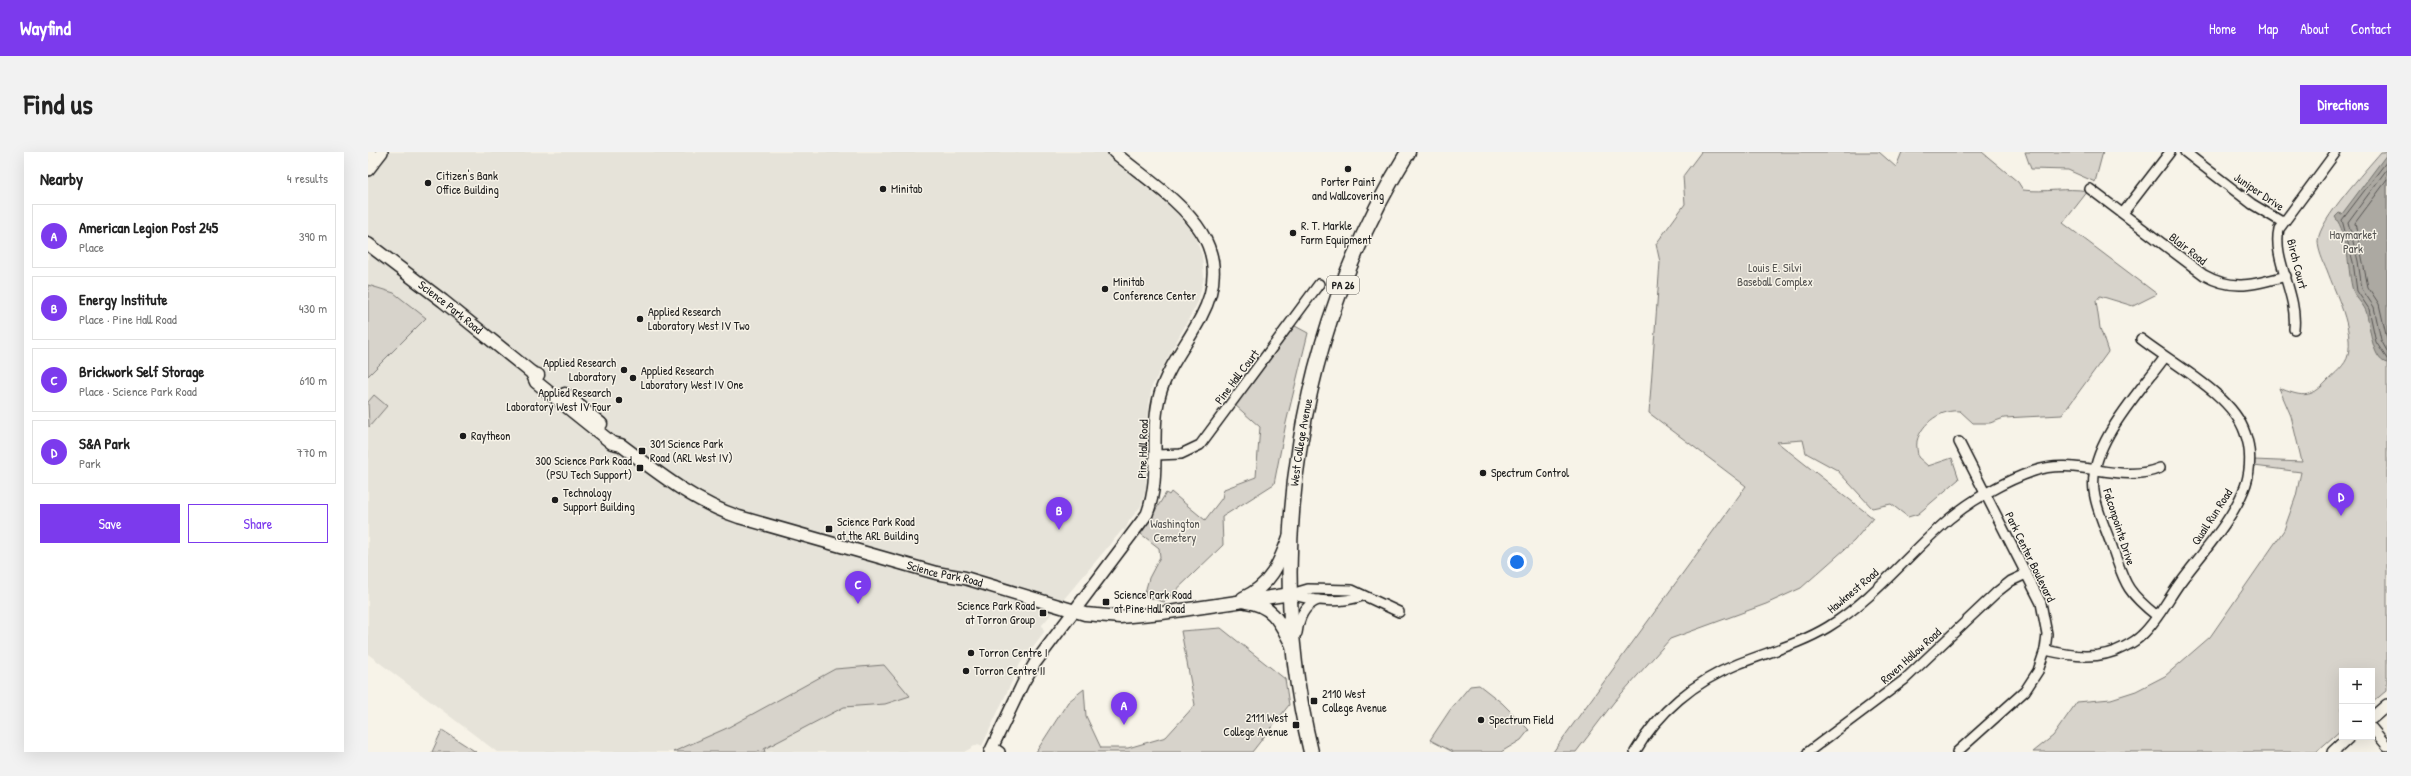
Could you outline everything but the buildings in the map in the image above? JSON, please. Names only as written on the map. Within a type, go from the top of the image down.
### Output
[{"type":"main road","name":"West College Avenue","points":[[1311,752],[1302,709],[1295,651],[1291,594],[1290,535],[1302,428],[1322,347],[1339,294],[1361,241],[1408,152]]},
{"type":"main road","name":"Science Park Road","points":[[368,244],[419,282],[532,373],[536,382],[612,443],[621,445],[675,486],[723,511],[936,573],[965,578],[1053,603],[1085,614],[1134,617],[1291,594]]},
{"type":"main road","points":[[1232,602],[1255,592],[1272,577],[1290,535]]},
{"type":"main road","points":[[1232,602],[1253,603],[1269,610],[1281,622],[1295,651]]},
{"type":"street","points":[[368,170],[382,152]]},
{"type":"street","name":"Pine Hall Road","points":[[995,750],[1028,673],[1147,514],[1154,489],[1157,409],[1160,394],[1165,380],[1206,308],[1212,283],[1212,263],[1206,239],[1191,215],[1114,152]]},
{"type":"street","points":[[2123,213],[2170,152]]},
{"type":"street","name":"Juniper Drive","points":[[2185,152],[2252,204],[2282,222]]},
{"type":"street","name":"Birch Court","points":[[2294,329],[2294,302],[2277,243],[2279,229],[2282,222],[2332,154]]},
{"type":"street","name":"Blair Road","points":[[2090,189],[2214,281],[2241,286],[2286,276]]},
{"type":"street","name":"Pine Hall Court","points":[[1156,455],[1181,454],[1200,445],[1319,284]]},
{"type":"street","name":"Quail Run Road","points":[[2045,650],[2078,656],[2109,654],[2136,640],[2157,616],[2236,504],[2247,482],[2249,463],[2246,433],[2234,410],[2217,394],[2142,339]]},
{"type":"street","name":"Falconpointe Drive","points":[[2157,616],[2135,598],[2124,582],[2096,504],[2094,469],[2107,437],[2165,357]]},
{"type":"street","name":"Park Center Boulevard","points":[[1957,752],[2025,691],[2038,671],[2045,650],[2047,634],[2043,610],[1959,442]]},
{"type":"street","name":"Hawknest Road","points":[[1635,752],[1644,738],[1667,711],[1695,687],[1726,669],[1799,642],[1842,618],[1869,596],[1950,518],[1986,494],[2027,474],[2042,469],[2065,466],[2139,474],[2160,468]]},
{"type":"street","name":"Raven Hollow Road","points":[[1808,752],[1904,680],[1997,592],[2026,574]]},
{"type":"street","points":[[1291,594],[1308,590],[1352,590],[1399,612]]},
{"type":"street","points":[[1291,594],[1308,600],[1352,600],[1362,596]]},
{"type":"street","points":[[1295,651],[1302,615],[1309,605],[1321,599]]},
{"type":"street","points":[[2375,715],[2387,705]]},
{"type":"street","points":[[2375,732],[2387,746]]},
{"type":"street","points":[[2333,752],[2346,740]]},
{"type":"shaded area","points":[[368,152],[1118,152],[1116,163],[1173,209],[1193,232],[1202,255],[1204,277],[1198,302],[1152,386],[1149,404],[1146,488],[1141,506],[1129,521],[1125,531],[1123,529],[1042,625],[1044,632],[1020,664],[982,746],[978,744],[964,752],[497,752],[368,654]]},
{"type":"green space","name":"Louis E. Silvi Baseball Complex","points":[[1701,152],[1879,152],[1896,167],[1902,152],[1982,152],[2018,182],[2023,190],[2088,191],[2063,223],[2157,294],[2133,306],[2100,296],[2096,301],[2100,328],[2108,352],[2062,415],[2004,418],[1990,423],[1973,423],[1960,411],[1953,411],[1946,412],[1928,423],[1923,428],[1917,441],[1918,457],[1928,466],[1952,458],[1959,479],[1918,514],[1908,517],[1891,504],[1872,508],[1837,470],[1806,453],[1803,440],[1777,442],[1873,518],[1854,541],[1801,588],[1766,604],[1670,639],[1614,702],[1576,752],[1553,752],[1746,486],[1649,413],[1660,262],[1656,244],[1685,204],[1683,176]]},
{"type":"green space","points":[[2025,152],[2103,152],[2095,182],[2068,170],[2031,169]]},
{"type":"green space","name":"Haymarket Park","points":[[2381,152],[2387,152],[2387,690],[2375,700],[2375,668],[2339,668],[2339,732],[2316,752],[2033,752],[2053,736],[2077,702],[2111,699],[2136,691],[2165,676],[2210,637],[2284,530],[2296,496],[2301,472],[2254,466],[2254,460],[2302,462],[2291,416],[2279,388],[2293,393],[2304,395],[2310,394],[2321,387],[2347,359],[2349,334],[2343,312],[2321,256],[2318,241],[2320,232],[2334,208]]},
{"type":"green space","points":[[368,285],[394,293],[426,318],[368,376]]},
{"type":"green space","name":"Washington Cemetery","points":[[1295,326],[1308,333],[1286,423],[1274,484],[1222,517],[1223,545],[1164,602],[1144,596],[1149,578],[1160,557],[1159,548],[1141,534],[1166,493],[1169,495],[1171,492],[1205,520],[1222,498],[1224,489],[1256,477],[1260,427],[1235,405]]},
{"type":"green space","points":[[374,395],[387,406],[369,427],[368,402]]},
{"type":"green space","points":[[1221,628],[1285,679],[1289,705],[1252,752],[1036,752],[1068,702],[1084,689],[1086,716],[1101,748],[1128,748],[1166,737],[1195,705],[1181,631]]},
{"type":"green space","points":[[884,665],[910,696],[885,704],[844,707],[764,749],[765,752],[673,752],[727,728],[835,669]]},
{"type":"green space","name":"Spectrum Field","points":[[1479,685],[1502,703],[1529,730],[1521,740],[1501,752],[1453,752],[1430,740],[1450,710],[1470,686]]},
{"type":"green space","points":[[442,730],[476,752],[432,752]]},
{"type":"water","points":[[2387,154],[2387,363],[2382,360],[2374,348],[2366,311],[2353,291],[2343,233],[2335,217],[2339,213],[2342,214]]},
{"type":"place","name":"Porter Paint and Wallcovering","points":[[1348,169]]},
{"type":"place","name":"Citizen's Bank Office Building","points":[[428,183]]},
{"type":"place","name":"Minitab","points":[[883,189]]},
{"type":"place","name":"R. T. Markle Farm Equipment","points":[[1293,233]]},
{"type":"place","name":"Minitab Conference Center","points":[[1105,289]]},
{"type":"place","name":"Applied Research Laboratory West IV Two","points":[[640,319]]},
{"type":"place","name":"Applied Research Laboratory","points":[[624,370]]},
{"type":"place","name":"Applied Research Laboratory West IV One","points":[[633,378]]},
{"type":"place","name":"Applied Research Laboratory West IV Four","points":[[619,400]]},
{"type":"place","name":"Raytheon","points":[[463,436]]},
{"type":"place","name":"301 Science Park Road (ARL West IV)","points":[[642,451]]},
{"type":"place","name":"300 Science Park Road (PSU Tech Support)","points":[[640,468]]},
{"type":"place","name":"Spectrum Control","points":[[1483,473]]},
{"type":"place","name":"Technology Support Building","points":[[555,500]]},
{"type":"place","name":"S&A Park","points":[[2341,516]]},
{"type":"place","name":"Science Park Road at the ARL Building","points":[[829,529]]},
{"type":"place","name":"Energy Institute","points":[[1059,530]]},
{"type":"place","name":"Science Park Road at Pine Hall Road","points":[[1106,602]]},
{"type":"place","name":"Brickwork Self Storage","points":[[858,604]]},
{"type":"place","name":"Science Park Road at Torron Group","points":[[1043,613]]},
{"type":"place","name":"Torron Centre I","points":[[971,653]]},
{"type":"place","name":"Torron Centre II","points":[[966,671]]},
{"type":"place","name":"2110 West College Avenue","points":[[1314,701]]},
{"type":"place","name":"Spectrum Field","points":[[1481,720]]},
{"type":"place","name":"American Legion Post 245","points":[[1124,725]]},
{"type":"place","name":"2111 West College Avenue","points":[[1296,725]]}]
